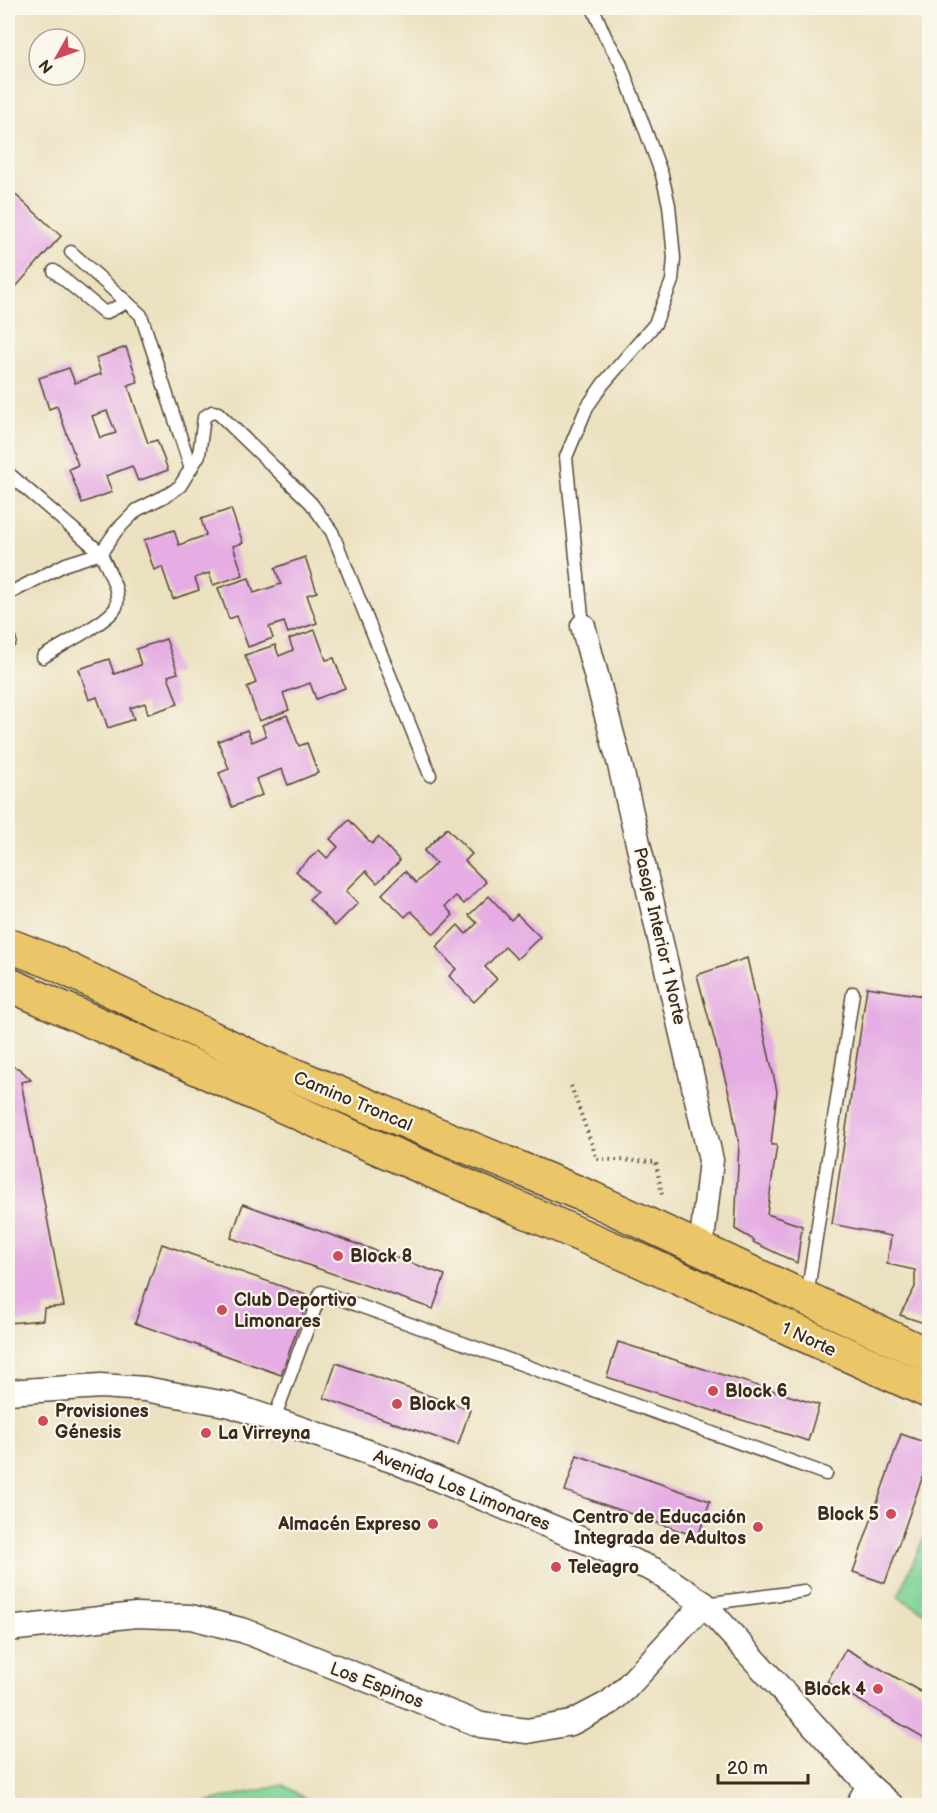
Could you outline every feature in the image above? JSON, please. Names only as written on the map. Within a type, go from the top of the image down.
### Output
[{"type":"main road","name":"Camino Troncal","points":[[9,945],[52,962],[260,1061],[591,1198],[701,1250]]},
{"type":"main road","name":"Camino Troncal","points":[[8,984],[690,1284]]},
{"type":"main road","name":"1 Norte","points":[[701,1250],[930,1356]]},
{"type":"main road","name":"1 Norte","points":[[690,1284],[930,1392]]},
{"type":"street","name":"Pasaje Interior 1 Norte","points":[[583,626],[620,765],[711,1160],[701,1250]]},
{"type":"street","name":"Avenida Los Limonares","points":[[8,1392],[91,1386],[144,1389],[231,1405],[397,1461],[654,1570],[704,1604],[863,1796],[892,1806]]},
{"type":"street","name":"Los Espinos","points":[[8,1629],[136,1615],[190,1617],[245,1631],[481,1725],[527,1731],[571,1723],[609,1703],[626,1689],[704,1604]]},
{"type":"lane","points":[[583,626],[566,457],[575,431],[598,391],[655,324],[672,281],[674,258],[669,205],[662,175],[620,62],[604,36],[592,8]]},
{"type":"lane","points":[[70,252],[141,315],[191,469]]},
{"type":"lane","points":[[54,270],[105,313],[127,302]]},
{"type":"lane","points":[[8,594],[66,564],[101,553],[116,531],[137,510],[169,494],[191,469],[199,455],[204,417],[212,412],[218,413],[311,503],[332,532],[430,775]]},
{"type":"lane","points":[[8,473],[101,553],[117,593],[116,607],[108,616],[43,657]]},
{"type":"lane","points":[[807,1298],[854,993]]},
{"type":"lane","points":[[274,1419],[321,1292],[826,1474]]},
{"type":"lane","points":[[704,1604],[804,1591]]},
{"type":"path","points":[[571,1086],[597,1159],[656,1161],[670,1235]]},
{"type":"green space","points":[[929,1526],[930,1615],[898,1597]]},
{"type":"green space","points":[[283,1785],[316,1805],[191,1805]]},
{"type":"building","points":[[8,188],[61,236],[14,289],[8,283]]},
{"type":"building","points":[[126,347],[138,382],[128,385],[137,412],[148,443],[157,440],[168,470],[138,481],[132,466],[106,476],[112,492],[82,503],[69,469],[78,465],[57,406],[49,409],[39,378],[69,368],[75,383],[101,374],[96,358]],"holes":[[[107,411],[116,433],[100,438],[92,416]]]},
{"type":"building","points":[[231,509],[243,543],[233,546],[243,575],[213,585],[209,573],[195,578],[199,590],[173,599],[162,567],[154,570],[144,540],[174,530],[179,545],[206,535],[201,519]]},
{"type":"building","points":[[305,557],[317,592],[307,595],[317,623],[288,633],[284,622],[269,627],[273,638],[248,647],[237,616],[229,619],[218,588],[249,578],[254,593],[281,584],[275,568]]},
{"type":"building","points":[[315,630],[326,660],[334,658],[345,688],[316,699],[310,683],[283,693],[289,710],[259,721],[247,687],[256,683],[245,655],[275,645],[279,656],[293,650],[289,639]]},
{"type":"building","points":[[166,639],[178,673],[168,676],[178,704],[148,714],[145,703],[130,708],[134,719],[108,728],[97,697],[89,700],[79,669],[109,659],[114,674],[141,665],[136,649]]},
{"type":"building","points":[[287,715],[299,746],[307,743],[318,773],[288,785],[282,769],[256,779],[262,795],[232,807],[219,773],[229,769],[218,741],[247,730],[252,742],[266,736],[262,725]]},
{"type":"building","points":[[349,820],[372,844],[378,837],[400,861],[377,883],[366,871],[346,891],[358,903],[335,926],[309,899],[317,892],[296,871],[319,850],[327,858],[338,847],[330,839]]},
{"type":"building","points":[[447,828],[472,854],[465,861],[486,882],[464,904],[456,896],[445,906],[453,915],[434,934],[411,911],[405,917],[382,894],[405,871],[416,883],[436,863],[424,851]]},
{"type":"building","points":[[489,896],[511,920],[517,914],[540,937],[517,959],[505,947],[485,967],[497,979],[474,1002],[449,976],[456,969],[436,947],[458,925],[466,934],[477,923],[469,915]]},
{"type":"building","points":[[747,958],[777,1091],[771,1145],[777,1145],[767,1214],[802,1226],[797,1263],[753,1242],[754,1240],[735,1229],[739,1144],[731,1101],[697,975]]},
{"type":"building","points":[[867,987],[930,997],[930,1325],[900,1315],[915,1287],[915,1270],[887,1264],[891,1236],[832,1224]]},
{"type":"building","points":[[8,1065],[20,1069],[31,1080],[21,1082],[64,1306],[44,1308],[43,1320],[8,1323]]},
{"type":"building","name":"Block 8","points":[[243,1204],[445,1275],[433,1309],[231,1238]]},
{"type":"building","name":"Club Deportivo Limonares","points":[[162,1244],[309,1296],[281,1375],[135,1323]]},
{"type":"building","name":"Block 6","points":[[618,1342],[819,1405],[808,1441],[607,1377]]},
{"type":"building","name":"Block 9","points":[[336,1363],[470,1410],[458,1445],[324,1398]]},
{"type":"building","name":"Block 5","points":[[901,1434],[930,1444],[930,1456],[885,1583],[853,1572]]},
{"type":"building","points":[[577,1455],[710,1501],[698,1537],[565,1491]]},
{"type":"building","name":"Block 4","points":[[846,1649],[930,1697],[930,1741],[827,1682]]},
{"type":"place","name":"Block 8","points":[[338,1256]]},
{"type":"place","name":"Club Deportivo Limonares","points":[[222,1310]]},
{"type":"place","name":"Block 6","points":[[713,1391]]},
{"type":"place","name":"Block 9","points":[[397,1404]]},
{"type":"place","name":"Provisiones Génesis","points":[[43,1421]]},
{"type":"place","name":"La Virreyna","points":[[206,1433]]},
{"type":"place","name":"Block 5","points":[[891,1514]]},
{"type":"place","name":"Almacén Expreso","points":[[433,1524]]},
{"type":"place","name":"Centro de Educación Integrada de Adultos","points":[[758,1527]]},
{"type":"place","name":"Teleagro","points":[[556,1567]]},
{"type":"place","name":"Block 4","points":[[878,1689]]}]
